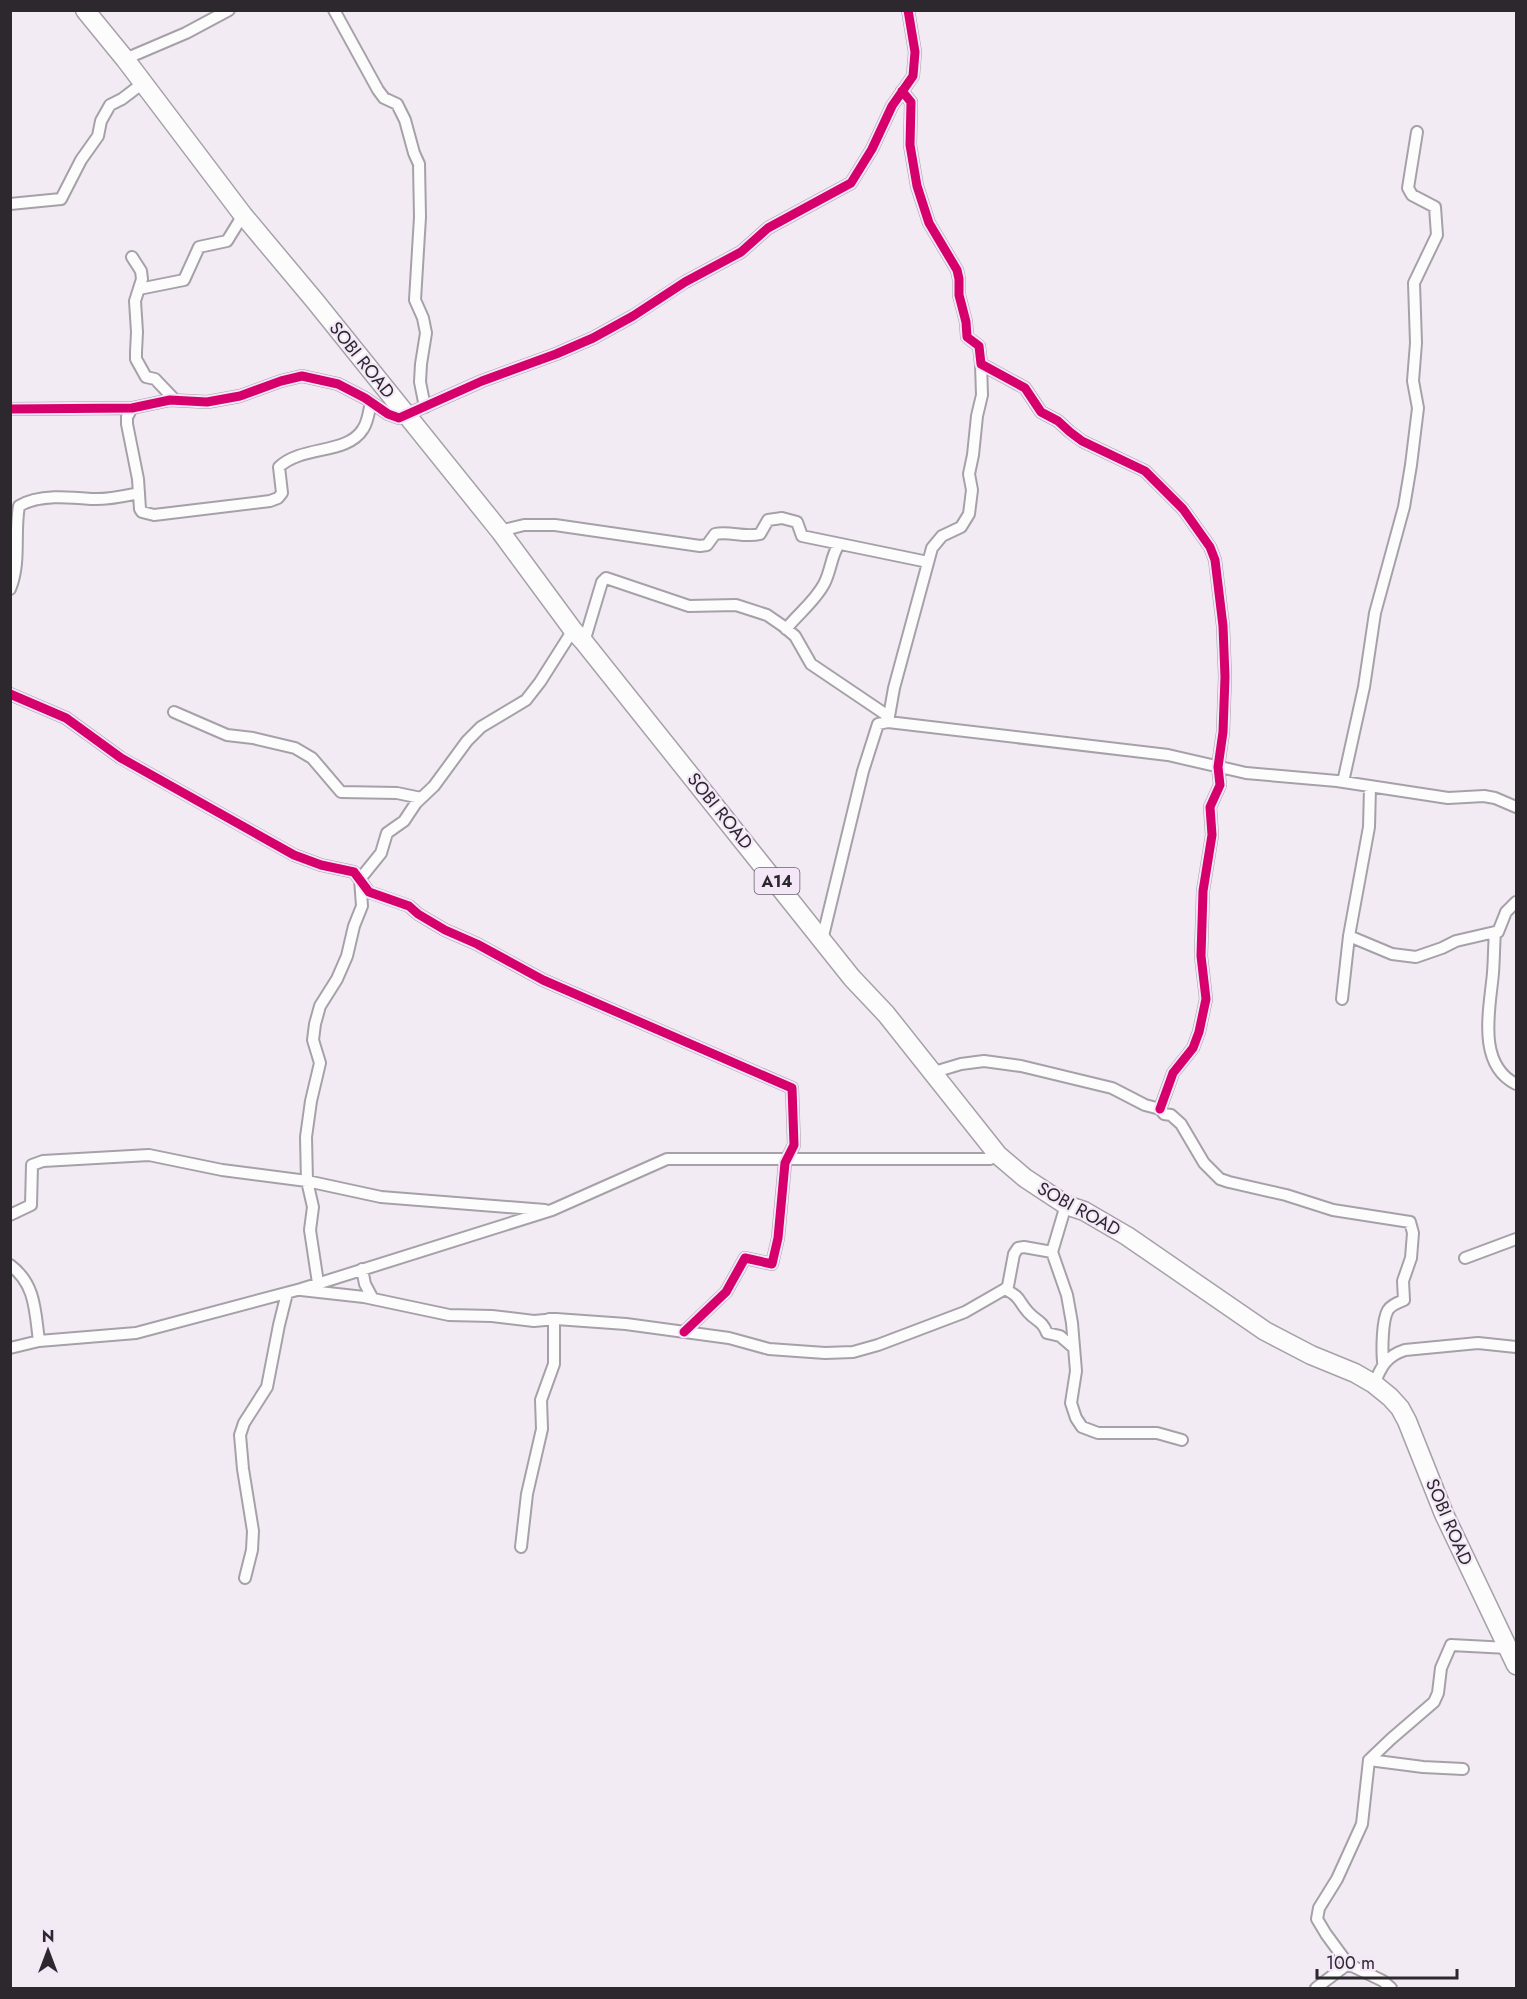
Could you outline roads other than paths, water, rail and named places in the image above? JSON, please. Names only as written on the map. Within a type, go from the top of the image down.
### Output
[{"type":"highway","name":"SOBI ROAD","points":[[85,10],[243,215],[500,531],[578,636],[852,978],[886,1014],[998,1155],[1043,1191],[1127,1236],[1265,1331],[1374,1384],[1395,1403],[1407,1421],[1444,1514],[1512,1657]]},
{"type":"street","points":[[125,59],[186,33],[229,10]]},
{"type":"street","points":[[334,10],[378,90],[384,98],[397,104],[405,120],[419,164],[420,216],[415,300],[423,318],[426,333],[420,382],[425,407]]},
{"type":"street","points":[[10,409],[132,408],[175,400],[215,402],[302,376],[338,384],[393,417],[406,416],[482,381],[556,354],[592,338],[741,252],[768,228],[851,183],[872,149],[892,106],[913,76],[915,52],[908,10]]},
{"type":"street","points":[[10,204],[61,199],[81,160],[98,136],[101,121],[110,105],[123,99],[143,83]]},
{"type":"street","points":[[888,719],[894,688],[935,542],[961,527],[969,514],[972,490],[969,474],[982,395],[979,346],[966,337],[966,322],[959,295],[957,270],[929,224],[922,207],[910,145],[912,102],[902,91]]},
{"type":"street","points":[[1343,782],[1364,687],[1375,613],[1404,507],[1418,408],[1413,381],[1416,343],[1413,283],[1437,235],[1435,207],[1412,195],[1408,188],[1417,132]]},
{"type":"street","points":[[139,289],[184,280],[199,247],[227,241],[243,215]]},
{"type":"street","points":[[132,257],[141,271],[142,279],[135,301],[136,359],[146,377],[155,380],[175,400]]},
{"type":"street","points":[[981,364],[1025,388],[1041,412],[1058,421],[1076,436],[1145,471],[1183,509],[1210,547],[1218,575],[1225,653],[1223,732],[1218,767],[1220,785],[1210,807],[1212,835],[1203,891],[1201,956],[1206,999],[1193,1048],[1173,1073],[1160,1109]]},
{"type":"street","points":[[132,408],[127,417],[127,424],[142,512],[154,515],[270,501],[278,498],[282,493],[279,467],[288,459],[339,446],[352,440],[363,430],[371,402]]},
{"type":"street","points":[[10,589],[17,550],[16,522],[19,506],[38,499],[76,496],[93,499],[139,493]]},
{"type":"street","points":[[500,531],[524,525],[555,525],[700,546],[707,545],[715,534],[726,532],[752,537],[760,534],[768,520],[782,518],[797,522],[802,536],[928,562]]},
{"type":"street","points":[[786,629],[803,608],[812,602],[824,585],[839,544]]},
{"type":"street","points":[[318,1283],[310,1230],[313,1207],[307,1181],[306,1137],[320,1063],[313,1040],[320,1006],[337,979],[347,956],[354,926],[362,906],[360,879],[381,853],[387,833],[404,821],[421,798],[434,786],[467,741],[481,727],[526,700],[578,636],[602,582],[606,578],[689,606],[743,606],[767,615],[795,636],[811,664],[888,719],[1168,755],[1246,773],[1343,782],[1448,798],[1484,796],[1516,807]]},
{"type":"street","points":[[10,694],[66,718],[121,758],[294,855],[321,865],[354,872],[369,892],[409,906],[445,930],[477,944],[543,980],[792,1088],[794,1145],[785,1163],[778,1238],[772,1264],[745,1258],[726,1292],[684,1332]]},
{"type":"street","points":[[174,712],[227,735],[254,738],[295,748],[312,758],[342,792],[397,793],[421,798]]},
{"type":"street","points":[[822,940],[868,753],[878,724],[888,719]]},
{"type":"street","points":[[1342,999],[1350,936],[1369,827],[1370,787]]},
{"type":"street","points":[[1350,936],[1384,951],[1416,957],[1456,941],[1498,932],[1506,912],[1516,902]]},
{"type":"street","points":[[1495,932],[1493,975],[1487,1016],[1491,1051],[1497,1065],[1510,1081],[1516,1084]]},
{"type":"street","points":[[931,1072],[984,1061],[1021,1066],[1112,1088],[1145,1105],[1160,1109],[1164,1114],[1171,1115],[1181,1124],[1204,1163],[1220,1179],[1286,1195],[1333,1210],[1410,1222],[1413,1233],[1411,1258],[1403,1281],[1404,1300],[1389,1308],[1387,1312],[1383,1336],[1383,1362],[1374,1384]]},
{"type":"street","points":[[10,1215],[31,1205],[32,1165],[43,1161],[149,1155],[222,1170],[307,1181],[381,1197],[552,1210]]},
{"type":"street","points":[[10,1348],[39,1341],[136,1333],[301,1290],[552,1210],[667,1159],[990,1159],[998,1155]]},
{"type":"street","points":[[1066,1205],[1052,1252],[1067,1295],[1072,1323],[1076,1371],[1071,1403],[1076,1418],[1082,1427],[1098,1433],[1157,1433],[1182,1440]]},
{"type":"street","points":[[1465,1258],[1516,1239]]},
{"type":"street","points":[[301,1290],[373,1299],[449,1316],[492,1316],[534,1321],[554,1319],[626,1324],[729,1338],[769,1349],[825,1353],[853,1352],[878,1345],[965,1312],[1005,1289],[1008,1286],[1014,1254],[1018,1248],[1052,1252]]},
{"type":"street","points":[[10,1265],[20,1272],[32,1292],[39,1341]]},
{"type":"street","points":[[362,1269],[365,1284],[373,1299]]},
{"type":"street","points":[[1005,1289],[1019,1297],[1029,1313],[1043,1323],[1047,1333],[1060,1336],[1074,1348]]},
{"type":"street","points":[[245,1578],[252,1550],[253,1531],[240,1435],[244,1423],[267,1387],[287,1293]]},
{"type":"street","points":[[521,1547],[527,1494],[542,1429],[541,1400],[554,1364],[554,1319]]},
{"type":"street","points":[[1383,1362],[1395,1353],[1418,1347],[1478,1343],[1516,1347]]},
{"type":"street","points":[[1391,1989],[1383,1981],[1348,1964],[1317,1919],[1319,1908],[1337,1879],[1362,1824],[1369,1760],[1434,1702],[1438,1693],[1441,1668],[1451,1645],[1512,1657]]},
{"type":"street","points":[[1369,1760],[1423,1767],[1463,1769]]},
{"type":"street","points":[[1316,1989],[1348,1964]]}]
